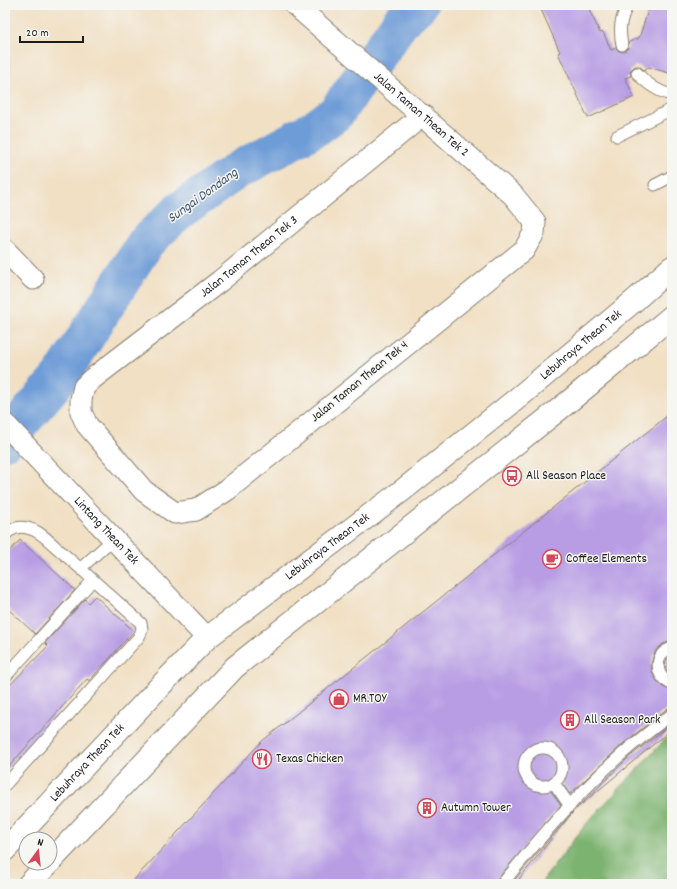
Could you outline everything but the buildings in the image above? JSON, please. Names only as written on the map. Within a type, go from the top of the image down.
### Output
[{"type":"main road","name":"Lebuhraya Thean Tek","points":[[5,850],[207,638],[403,490],[525,392],[672,267]]},
{"type":"main road","points":[[58,853],[235,667],[566,404],[672,316]]},
{"type":"main road","points":[[29,884],[41,871]]},
{"type":"street","name":"Jalan Taman Thean Tek 2","points":[[295,5],[513,195],[535,222],[534,233]]},
{"type":"street","name":"Jalan Taman Thean Tek 3","points":[[175,513],[144,491],[87,425],[81,412],[81,400],[84,387],[92,379],[220,281],[423,115]]},
{"type":"street","name":"Jalan Taman Thean Tek 4","points":[[175,513],[196,510],[227,490],[524,250],[534,233]]},
{"type":"street","points":[[5,250],[33,279]]},
{"type":"street","name":"Lintang Thean Tek","points":[[5,424],[207,638]]},
{"type":"lane","points":[[622,45],[620,32],[621,20],[628,5]]},
{"type":"lane","points":[[636,73],[647,83],[667,94],[672,95]]},
{"type":"lane","points":[[617,136],[672,109]]},
{"type":"lane","points":[[655,185],[672,176]]},
{"type":"lane","points":[[5,535],[9,530],[18,528],[27,527],[36,531],[81,568],[141,623],[142,630],[139,637],[5,785]]},
{"type":"lane","points":[[81,568],[113,539]]},
{"type":"lane","points":[[5,677],[93,580]]},
{"type":"lane","points":[[672,648],[660,656],[658,669],[664,680],[672,684]]},
{"type":"lane","points":[[502,884],[557,819],[622,754],[672,714]]},
{"type":"lane","points":[[554,783],[570,806]]},
{"type":"green space","points":[[672,732],[672,884],[540,884],[586,824]]},
{"type":"waterway","name":"Sungai Dondang","points":[[5,441],[61,376],[146,242],[179,211],[238,170],[317,127],[336,113],[402,20],[419,5]]},
{"type":"place","name":"All Season Place","points":[[512,476]]},
{"type":"place","name":"Coffee Elements","points":[[552,559]]},
{"type":"place","name":"MR.TOY","points":[[339,699]]},
{"type":"place","name":"All Season Park","points":[[570,720]]},
{"type":"place","name":"Texas Chicken","points":[[262,759]]},
{"type":"place","name":"Autumn Tower","points":[[427,808]]}]
